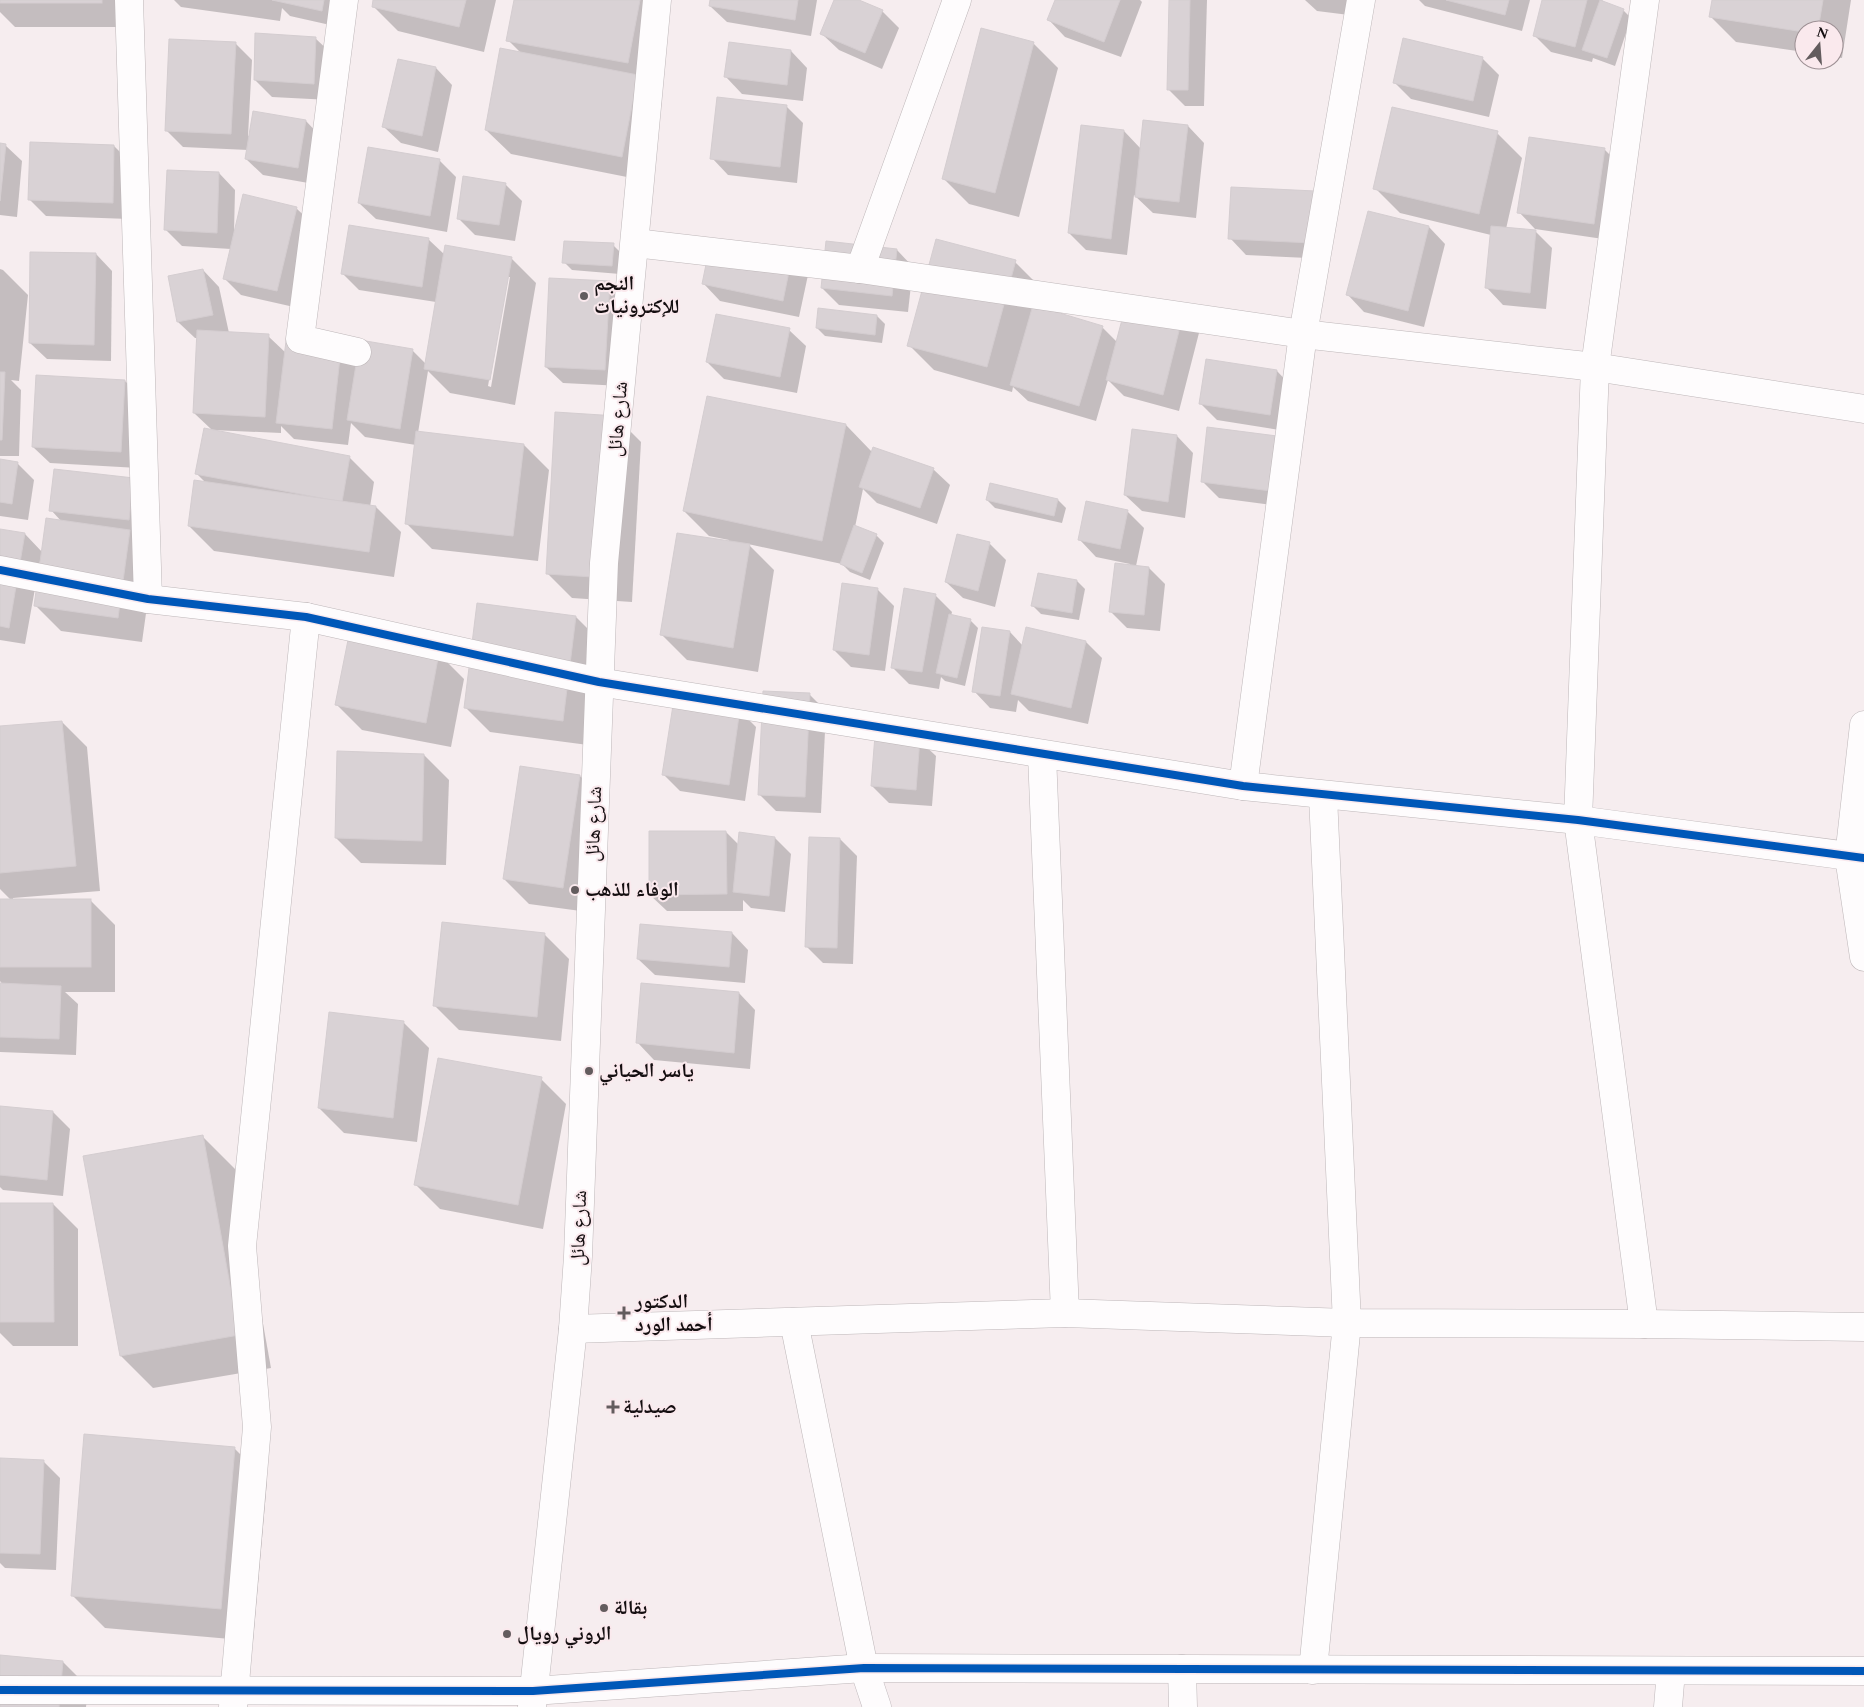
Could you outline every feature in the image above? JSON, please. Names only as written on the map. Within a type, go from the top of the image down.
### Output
[{"type":"street","points":[[129,0],[148,599]]},
{"type":"street","points":[[344,0],[300,339],[358,352]]},
{"type":"street","name":"شارع هائل","points":[[532,1699],[573,1329],[578,1256],[598,682],[604,563],[657,0]]},
{"type":"street","points":[[860,269],[957,0]]},
{"type":"street","points":[[1243,786],[1303,334],[1361,0]]},
{"type":"street","points":[[1644,1324],[1578,820],[1595,367],[1646,0]]},
{"type":"street","points":[[634,243],[860,269],[1303,334],[1595,367],[1864,409]]},
{"type":"street","points":[[0,570],[148,599],[306,617],[598,682],[1042,755],[1243,786],[1323,796],[1578,820],[1857,858]]},
{"type":"street","points":[[234,1699],[257,1427],[242,1246],[306,617]]},
{"type":"street","points":[[1864,725],[1857,858],[1864,958]]},
{"type":"street","points":[[1042,755],[1065,1313]]},
{"type":"street","points":[[1313,1670],[1347,1323],[1323,796]]},
{"type":"street","points":[[573,1329],[1065,1313],[1347,1323],[1864,1327]]},
{"type":"street","points":[[794,1322],[864,1668],[877,1707]]},
{"type":"street","points":[[0,1690],[234,1699],[532,1699],[864,1668],[1864,1671]]},
{"type":"street","points":[[1182,1670],[1183,1707]]},
{"type":"street","points":[[1668,1707],[1670,1670]]},
{"type":"building","points":[[0,0],[102,0],[102,3],[0,3]]},
{"type":"building","points":[[272,0],[324,0],[322,11]]},
{"type":"building","points":[[373,0],[466,0],[459,27],[372,7]]},
{"type":"building","points":[[514,0],[640,0],[628,63],[506,41]]},
{"type":"building","points":[[710,0],[798,0],[795,20],[709,6]]},
{"type":"building","points":[[834,0],[859,0],[883,10],[865,53],[820,34]]},
{"type":"building","points":[[1055,0],[1120,0],[1104,42],[1047,20]]},
{"type":"building","points":[[1169,0],[1190,0],[1188,90],[1167,90]]},
{"type":"building","points":[[1446,0],[1509,0],[1505,15]]},
{"type":"building","points":[[1542,0],[1587,0],[1575,47],[1533,36]]},
{"type":"building","points":[[1600,0],[1624,9],[1607,58],[1582,50]]},
{"type":"building","points":[[1712,0],[1823,0],[1820,20],[1794,20],[1794,30],[1709,17]]},
{"type":"building","points":[[981,28],[1034,42],[995,193],[942,179]]},
{"type":"building","points":[[255,33],[316,37],[314,84],[254,80]]},
{"type":"building","points":[[1403,38],[1483,57],[1473,101],[1393,83]]},
{"type":"building","points":[[169,39],[236,42],[231,134],[165,131]]},
{"type":"building","points":[[729,42],[791,50],[787,85],[724,77]]},
{"type":"building","points":[[500,48],[638,75],[622,157],[485,130]]},
{"type":"building","points":[[398,59],[436,67],[422,136],[382,127]]},
{"type":"building","points":[[717,97],[787,105],[780,167],[710,159]]},
{"type":"building","points":[[1392,107],[1498,131],[1479,214],[1373,189]]},
{"type":"building","points":[[253,111],[306,120],[298,168],[245,159]]},
{"type":"building","points":[[1143,120],[1188,125],[1179,202],[1135,197]]},
{"type":"building","points":[[1081,125],[1124,130],[1111,239],[1068,233]]},
{"type":"building","points":[[1529,137],[1605,148],[1594,224],[1517,213]]},
{"type":"building","points":[[30,142],[114,145],[113,203],[28,200]]},
{"type":"building","points":[[0,143],[6,144],[0,201]]},
{"type":"building","points":[[368,147],[440,159],[430,216],[358,203]]},
{"type":"building","points":[[167,170],[219,172],[217,233],[164,230]]},
{"type":"building","points":[[463,176],[506,183],[499,225],[457,219]]},
{"type":"building","points":[[1231,187],[1315,191],[1312,243],[1228,239]]},
{"type":"building","points":[[243,194],[297,207],[277,291],[223,279]]},
{"type":"building","points":[[1368,211],[1429,226],[1408,311],[1346,295]]},
{"type":"building","points":[[349,225],[429,238],[422,287],[341,274]]},
{"type":"building","points":[[1491,226],[1536,230],[1530,293],[1485,288]]},
{"type":"building","points":[[936,239],[1016,260],[987,367],[907,346]]},
{"type":"building","points":[[711,240],[792,257],[783,301],[702,284]]},
{"type":"building","points":[[564,241],[614,243],[612,266],[562,263]]},
{"type":"building","points":[[826,241],[897,249],[892,296],[821,288]]},
{"type":"building","points":[[445,245],[512,257],[490,380],[424,369]]},
{"type":"building","points":[[30,252],[96,253],[94,345],[29,343]]},
{"type":"building","points":[[203,269],[213,315],[177,322],[168,276]]},
{"type":"building","points":[[549,278],[610,281],[605,370],[545,367]]},
{"type":"building","points":[[1128,297],[1184,311],[1163,395],[1106,380]]},
{"type":"building","points":[[1033,305],[1103,326],[1079,406],[1010,385]]},
{"type":"building","points":[[818,308],[877,315],[875,335],[816,328]]},
{"type":"building","points":[[716,314],[790,328],[780,377],[706,362]]},
{"type":"building","points":[[197,330],[269,334],[265,417],[193,413]]},
{"type":"building","points":[[287,333],[342,340],[332,429],[276,423]]},
{"type":"building","points":[[360,340],[413,349],[400,429],[347,420]]},
{"type":"building","points":[[1206,359],[1277,370],[1270,415],[1199,404]]},
{"type":"building","points":[[0,372],[5,372],[2,440],[0,440]]},
{"type":"building","points":[[36,375],[125,380],[121,452],[32,447]]},
{"type":"building","points":[[707,396],[846,424],[822,541],[683,511]]},
{"type":"building","points":[[555,412],[617,416],[608,578],[546,574]]},
{"type":"building","points":[[1207,427],[1277,436],[1271,491],[1201,482]]},
{"type":"building","points":[[204,428],[350,456],[342,502],[195,474]]},
{"type":"building","points":[[1132,429],[1177,435],[1168,502],[1124,495]]},
{"type":"building","points":[[416,431],[524,444],[513,536],[405,524]]},
{"type":"building","points":[[873,447],[934,468],[920,508],[859,487]]},
{"type":"building","points":[[0,459],[18,462],[12,504],[0,502]]},
{"type":"building","points":[[54,469],[134,478],[129,520],[49,511]]},
{"type":"building","points":[[194,480],[376,506],[369,552],[188,526]]},
{"type":"building","points":[[990,483],[1058,499],[1054,516],[986,500]]},
{"type":"building","points":[[1086,501],[1128,510],[1120,549],[1078,540]]},
{"type":"building","points":[[46,518],[130,530],[118,618],[34,606]]},
{"type":"building","points":[[854,525],[877,534],[862,573],[840,564]]},
{"type":"building","points":[[0,529],[25,533],[9,628],[0,626]]},
{"type":"building","points":[[677,533],[750,544],[733,648],[660,635]]},
{"type":"building","points":[[957,534],[990,542],[978,591],[945,582]]},
{"type":"building","points":[[1115,563],[1149,567],[1144,615],[1109,612]]},
{"type":"building","points":[[1038,573],[1077,580],[1072,613],[1031,606]]},
{"type":"building","points":[[842,583],[878,588],[869,655],[833,650]]},
{"type":"building","points":[[904,588],[936,594],[922,672],[891,668]]},
{"type":"building","points":[[477,603],[576,616],[563,721],[464,708]]},
{"type":"building","points":[[949,614],[971,619],[957,678],[936,673]]},
{"type":"building","points":[[982,627],[1010,631],[1000,696],[972,692]]},
{"type":"building","points":[[1026,627],[1086,641],[1071,708],[1011,694]]},
{"type":"building","points":[[349,635],[439,653],[426,723],[335,705]]},
{"type":"building","points":[[763,691],[810,693],[805,797],[758,795]]},
{"type":"building","points":[[674,699],[740,709],[729,785],[662,775]]},
{"type":"building","points":[[62,721],[76,866],[0,873],[0,726]]},
{"type":"building","points":[[875,735],[920,738],[916,790],[871,786]]},
{"type":"building","points":[[337,751],[424,754],[422,841],[335,838]]},
{"type":"building","points":[[520,766],[580,775],[563,888],[503,879]]},
{"type":"building","points":[[649,831],[726,831],[727,894],[649,895]]},
{"type":"building","points":[[739,832],[775,837],[769,896],[733,892]]},
{"type":"building","points":[[809,837],[840,838],[837,948],[805,947]]},
{"type":"building","points":[[0,899],[91,899],[91,967],[0,967]]},
{"type":"building","points":[[442,922],[545,933],[537,1017],[433,1006]]},
{"type":"building","points":[[640,924],[732,932],[729,967],[637,959]]},
{"type":"building","points":[[0,983],[61,986],[59,1039],[0,1037]]},
{"type":"building","points":[[641,983],[739,992],[734,1053],[636,1043]]},
{"type":"building","points":[[329,1012],[404,1021],[393,1118],[318,1108]]},
{"type":"building","points":[[438,1058],[542,1077],[518,1205],[414,1185]]},
{"type":"building","points":[[0,1106],[53,1111],[47,1180],[0,1175]]},
{"type":"building","points":[[203,1135],[239,1335],[120,1356],[83,1156]]},
{"type":"building","points":[[0,1203],[53,1203],[54,1322],[0,1322]]},
{"type":"building","points":[[84,1434],[235,1447],[221,1609],[71,1596]]},
{"type":"building","points":[[0,1458],[44,1460],[40,1554],[0,1553]]},
{"type":"building","points":[[0,1655],[63,1661],[59,1707],[0,1707]]},
{"type":"cycle path","points":[[0,570],[148,599],[306,617],[599,682],[1243,786],[1578,820],[1864,858]]},
{"type":"cycle path","points":[[0,1690],[533,1691],[864,1668],[1864,1671]]},
{"type":"place","name":"النجم للإكترونيات","points":[[584,296]]},
{"type":"place","name":"الوفاء للذهب","points":[[575,890]]},
{"type":"place","name":"ياسر الحياني","points":[[589,1071]]},
{"type":"place","name":"الدكتور أحمد الورد","points":[[624,1313]]},
{"type":"place","name":"صيدلية","points":[[613,1407]]},
{"type":"place","name":"بقالة","points":[[604,1608]]},
{"type":"place","name":"الروني رويال","points":[[507,1634]]}]
